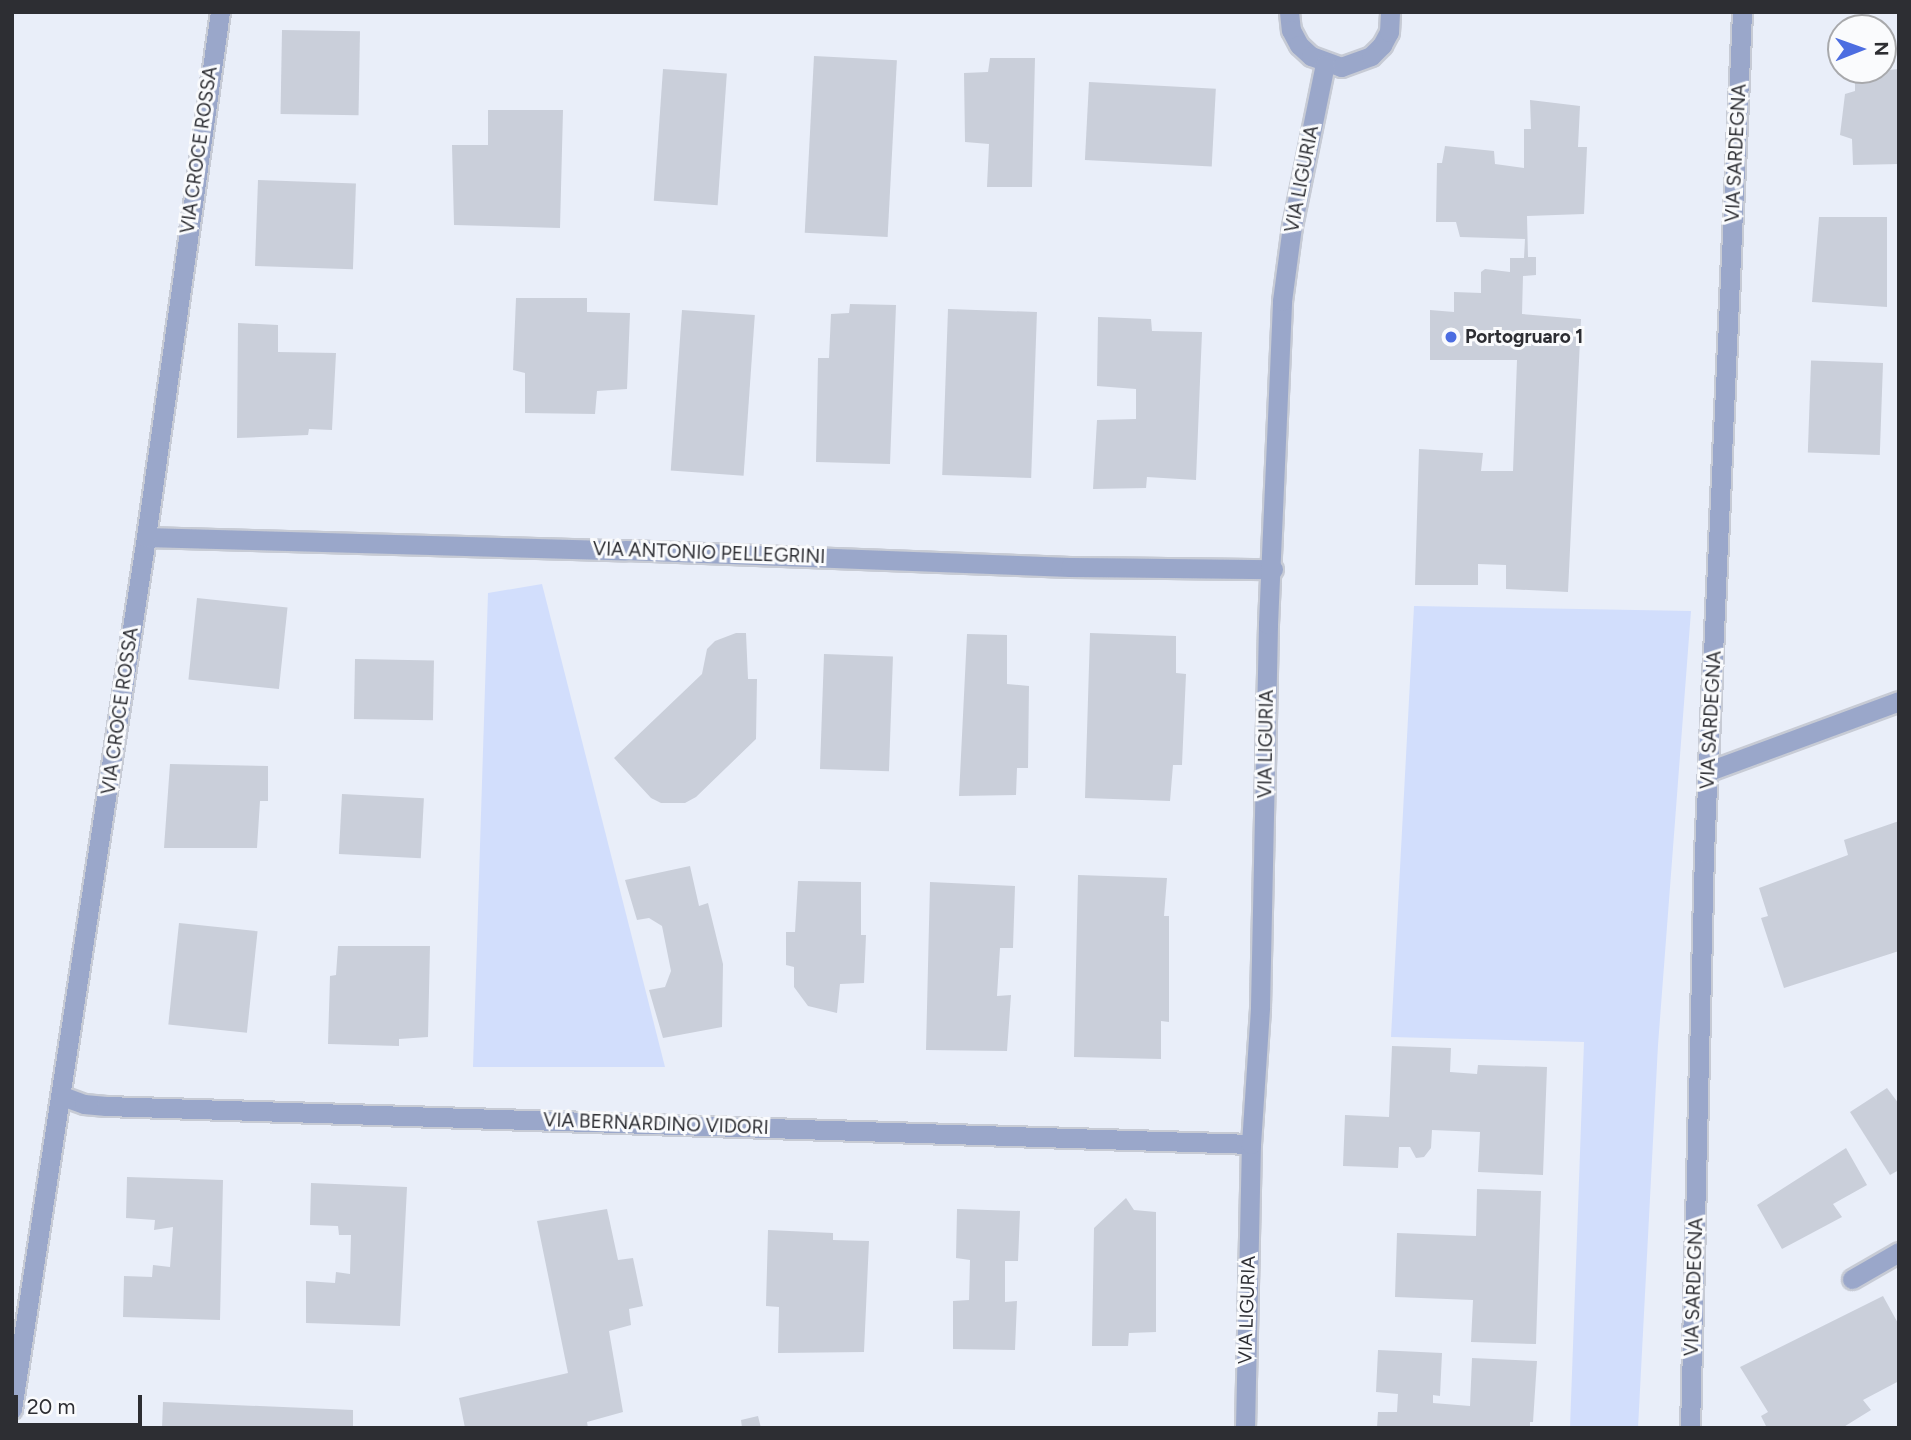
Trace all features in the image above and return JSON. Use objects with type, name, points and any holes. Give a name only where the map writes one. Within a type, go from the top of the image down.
[{"type":"street","name":"VIA CROCE ROSSA","points":[[12,1409],[146,537],[220,12]]},
{"type":"street","points":[[1289,12],[1291,30],[1299,45],[1325,64],[1341,67],[1371,56],[1389,32],[1390,12]]},
{"type":"street","name":"VIA SARDEGNA","points":[[1690,1428],[1704,853],[1742,12]]},
{"type":"street","name":"VIA LIGURIA","points":[[1245,1428],[1251,1144],[1260,1007],[1268,624],[1273,569],[1282,301],[1292,226],[1325,64]]},
{"type":"street","name":"VIA ANTONIO PELLEGRINI","points":[[146,537],[625,550],[1070,567],[1273,569]]},
{"type":"street","points":[[1709,771],[1899,702]]},
{"type":"street","name":"VIA BERNARDINO VIDORI","points":[[62,1096],[84,1104],[106,1106],[1251,1144]]},
{"type":"street","points":[[1852,1279],[1899,1252]]},
{"type":"shaded area","points":[[542,584],[665,1067],[473,1067],[488,593]]},
{"type":"shaded area","points":[[1414,606],[1691,611],[1658,1045],[1638,1428],[1570,1428],[1584,1042],[1391,1037]]},
{"type":"building","points":[[282,30],[360,31],[359,115],[281,114]]},
{"type":"building","points":[[814,56],[897,60],[888,237],[805,233]]},
{"type":"building","points":[[990,58],[1035,58],[1032,187],[987,187],[989,144],[965,142],[964,73],[988,72]]},
{"type":"building","points":[[663,69],[727,73],[718,205],[654,201]]},
{"type":"building","points":[[1897,69],[1899,164],[1853,165],[1852,139],[1840,135],[1845,94],[1855,91],[1855,84],[1897,84]]},
{"type":"building","points":[[1089,82],[1216,89],[1212,167],[1085,160]]},
{"type":"building","points":[[1530,100],[1580,106],[1578,147],[1587,147],[1584,214],[1527,216],[1528,257],[1536,257],[1536,275],[1523,276],[1522,314],[1581,319],[1568,592],[1506,589],[1506,565],[1478,564],[1478,585],[1415,585],[1419,449],[1483,453],[1481,471],[1513,471],[1517,360],[1430,360],[1430,310],[1454,312],[1454,292],[1481,293],[1481,272],[1485,269],[1510,272],[1510,258],[1524,258],[1525,239],[1460,237],[1456,222],[1436,222],[1437,163],[1442,163],[1445,146],[1494,151],[1495,164],[1524,168],[1524,129],[1531,129]]},
{"type":"building","points":[[488,110],[563,110],[560,228],[454,225],[452,145],[488,145]]},
{"type":"building","points":[[258,180],[356,183],[353,269],[255,266]]},
{"type":"building","points":[[1819,217],[1887,217],[1887,307],[1812,302]]},
{"type":"building","points":[[516,298],[587,298],[587,312],[630,313],[627,389],[597,391],[595,414],[525,413],[525,373],[513,370]]},
{"type":"building","points":[[850,304],[896,305],[890,464],[816,462],[818,358],[829,358],[831,314],[849,313]]},
{"type":"building","points":[[948,309],[1037,312],[1031,478],[942,475]]},
{"type":"building","points":[[682,310],[755,315],[744,476],[671,471]]},
{"type":"building","points":[[1098,317],[1151,319],[1152,331],[1202,332],[1196,480],[1147,477],[1146,488],[1093,489],[1097,420],[1136,419],[1136,389],[1097,386]]},
{"type":"building","points":[[238,323],[278,325],[278,352],[336,353],[332,430],[309,429],[308,435],[237,438]]},
{"type":"building","points":[[1811,360],[1883,363],[1880,455],[1808,452]]},
{"type":"building","points":[[197,598],[288,608],[279,689],[188,680]]},
{"type":"building","points":[[736,633],[746,633],[748,679],[757,679],[756,739],[696,797],[685,803],[661,803],[651,798],[614,758],[702,674],[707,649],[715,641]]},
{"type":"building","points":[[1090,633],[1176,636],[1176,673],[1186,674],[1182,765],[1173,765],[1170,801],[1085,798]]},
{"type":"building","points":[[967,634],[1007,635],[1007,684],[1029,686],[1028,768],[1017,768],[1016,795],[959,796]]},
{"type":"building","points":[[824,654],[893,656],[889,771],[820,769]]},
{"type":"building","points":[[355,659],[434,660],[433,720],[354,719]]},
{"type":"building","points":[[170,764],[268,766],[268,801],[260,801],[257,848],[164,848]]},
{"type":"building","points":[[342,794],[424,798],[421,858],[339,854]]},
{"type":"building","points":[[1899,821],[1899,951],[1784,988],[1761,918],[1768,916],[1759,888],[1848,855],[1844,840]]},
{"type":"building","points":[[690,866],[699,906],[708,903],[723,964],[722,1027],[663,1038],[649,990],[665,987],[671,971],[662,926],[649,918],[637,920],[625,880]]},
{"type":"building","points":[[1078,875],[1167,878],[1164,916],[1169,916],[1169,1022],[1161,1021],[1161,1059],[1074,1057]]},
{"type":"building","points":[[798,881],[861,882],[861,935],[866,935],[864,983],[840,984],[837,1013],[808,1006],[794,987],[794,967],[786,965],[786,932],[795,932]]},
{"type":"building","points":[[930,882],[1015,886],[1013,948],[1000,948],[997,996],[1011,995],[1007,1051],[926,1050]]},
{"type":"building","points":[[179,923],[258,931],[247,1033],[168,1024]]},
{"type":"building","points":[[338,946],[430,946],[428,1037],[399,1039],[399,1046],[328,1044],[330,976],[336,975]]},
{"type":"building","points":[[1392,1046],[1451,1048],[1450,1072],[1477,1074],[1478,1065],[1547,1067],[1543,1175],[1478,1172],[1480,1132],[1432,1130],[1431,1148],[1424,1157],[1416,1158],[1410,1147],[1399,1147],[1398,1168],[1343,1166],[1345,1115],[1389,1117]]},
{"type":"building","points":[[1887,1088],[1899,1104],[1899,1170],[1890,1175],[1850,1112]]},
{"type":"building","points":[[1846,1148],[1867,1185],[1833,1204],[1842,1217],[1782,1249],[1757,1205]]},
{"type":"building","points":[[127,1177],[223,1180],[220,1320],[123,1317],[124,1276],[152,1277],[153,1265],[170,1267],[173,1227],[154,1230],[155,1220],[126,1218]]},
{"type":"building","points":[[311,1183],[407,1187],[400,1326],[306,1323],[306,1281],[335,1283],[336,1272],[350,1274],[351,1235],[339,1235],[338,1226],[310,1225]]},
{"type":"building","points":[[1477,1189],[1541,1191],[1536,1344],[1471,1342],[1473,1300],[1395,1297],[1397,1233],[1476,1236]]},
{"type":"building","points":[[1126,1198],[1134,1210],[1156,1212],[1156,1332],[1129,1333],[1128,1346],[1092,1346],[1094,1228]]},
{"type":"building","points":[[607,1209],[618,1260],[633,1258],[643,1306],[629,1309],[631,1325],[609,1331],[623,1412],[587,1422],[588,1428],[465,1428],[459,1398],[568,1373],[537,1221]]},
{"type":"building","points":[[957,1209],[1020,1211],[1018,1261],[1005,1261],[1005,1302],[1017,1301],[1015,1350],[953,1349],[953,1301],[969,1300],[970,1260],[956,1258]]},
{"type":"building","points":[[768,1230],[833,1233],[833,1240],[869,1241],[864,1352],[778,1353],[779,1307],[766,1306]]},
{"type":"building","points":[[1883,1296],[1899,1325],[1899,1381],[1863,1400],[1871,1410],[1842,1428],[1767,1428],[1761,1416],[1768,1412],[1740,1367]]},
{"type":"building","points":[[1378,1350],[1442,1353],[1440,1396],[1433,1395],[1433,1403],[1470,1406],[1472,1358],[1537,1361],[1533,1422],[1530,1422],[1530,1428],[1377,1428],[1378,1412],[1397,1412],[1398,1394],[1376,1392]]},
{"type":"building","points":[[163,1402],[353,1410],[353,1428],[162,1428]]},
{"type":"building","points":[[758,1416],[761,1428],[742,1428],[741,1420]]},
{"type":"place","name":"Portogruaro 1","points":[[1451,337]]}]
